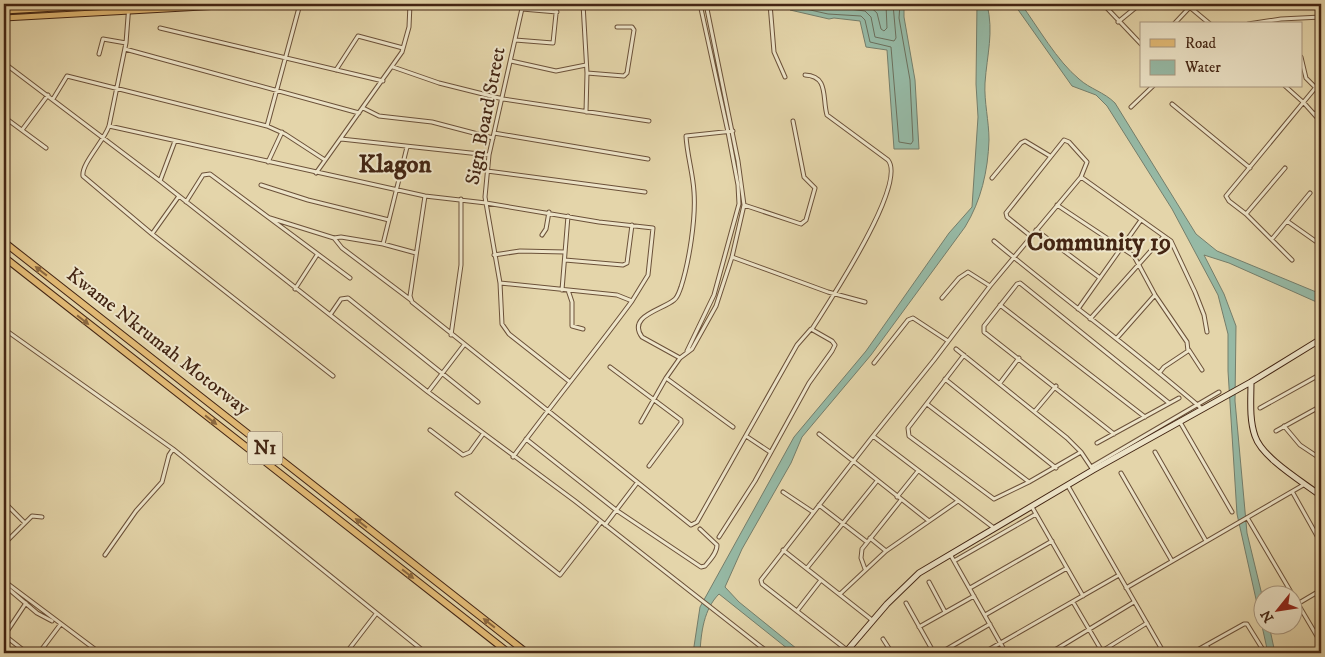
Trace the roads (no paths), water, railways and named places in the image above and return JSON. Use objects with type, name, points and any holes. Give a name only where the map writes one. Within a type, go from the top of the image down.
[{"type":"highway","name":"Kwame Nkrumah Motorway","points":[[4,242],[527,653]]},
{"type":"highway","name":"Kwame Nkrumah Motorway","points":[[4,257],[509,653]]},
{"type":"main road","points":[[4,11],[47,6],[125,4]]},
{"type":"main road","points":[[4,18],[256,4]]},
{"type":"street","points":[[129,4],[130,12],[126,43],[109,126],[104,139],[82,169],[82,176],[152,234],[333,376]]},
{"type":"street","points":[[267,126],[300,4]]},
{"type":"street","points":[[316,173],[383,81],[404,48],[409,27],[410,4]]},
{"type":"street","name":"Sign Board Street","points":[[523,4],[489,155],[486,202],[500,283],[501,318],[505,330],[570,382]]},
{"type":"street","points":[[515,40],[553,43],[557,4]]},
{"type":"street","points":[[583,4],[586,112]]},
{"type":"street","points":[[687,352],[687,346],[714,295],[739,204],[728,132],[700,4]]},
{"type":"street","points":[[641,422],[666,378],[680,358],[692,349],[716,306],[732,257],[744,205],[743,184],[716,43],[706,4]]},
{"type":"street","points":[[770,4],[774,52],[785,77]]},
{"type":"street","points":[[1103,4],[1140,43]]},
{"type":"street","points":[[1118,22],[1140,4]]},
{"type":"street","points":[[1186,4],[1208,22]]},
{"type":"street","points":[[1176,22],[1190,7]]},
{"type":"street","points":[[522,8],[557,12]]},
{"type":"street","points":[[1263,22],[1321,17]]},
{"type":"street","points":[[1294,18],[1295,22]]},
{"type":"street","points":[[586,73],[624,76],[628,73],[634,28],[617,27]]},
{"type":"street","points":[[160,28],[383,81]]},
{"type":"street","points":[[336,70],[358,36],[404,48]]},
{"type":"street","points":[[98,54],[102,39],[126,43]]},
{"type":"street","points":[[710,44],[716,43]]},
{"type":"street","points":[[125,49],[360,113]]},
{"type":"street","points":[[511,61],[556,71],[586,65]]},
{"type":"street","points":[[1302,61],[1306,78],[1315,87]]},
{"type":"street","points":[[5,65],[53,98],[428,392],[702,599],[769,653]]},
{"type":"street","points":[[392,68],[440,83],[503,99],[649,121]]},
{"type":"street","points":[[334,238],[342,248],[411,300],[416,307],[691,525],[697,522],[797,345],[811,329],[835,294],[858,256],[882,205],[891,168],[888,160],[827,115],[824,88],[819,79],[814,75],[805,75]]},
{"type":"street","points":[[53,98],[66,76],[117,87],[267,126],[282,132],[326,160]]},
{"type":"street","points":[[1292,260],[1246,214],[1229,201],[1226,196],[1321,81]]},
{"type":"street","points":[[1131,107],[1151,88]]},
{"type":"street","points":[[1286,88],[1304,103],[1321,122]]},
{"type":"street","points":[[22,130],[48,95]]},
{"type":"street","points":[[1172,104],[1250,168]]},
{"type":"street","points":[[363,108],[379,116],[432,122],[493,138]]},
{"type":"street","points":[[1314,114],[1321,110]]},
{"type":"street","points":[[4,117],[46,148]]},
{"type":"street","points":[[739,204],[801,224],[806,220],[815,188],[804,177],[793,121]]},
{"type":"street","points":[[109,126],[425,196],[486,202],[653,228],[648,275],[603,342],[513,457]]},
{"type":"street","points":[[680,358],[642,337],[638,326],[640,321],[648,314],[674,300],[684,276],[694,211],[694,192],[686,136],[732,131]]},
{"type":"street","points":[[268,162],[282,132]]},
{"type":"street","points":[[494,133],[648,159]]},
{"type":"street","points":[[341,139],[489,155]]},
{"type":"street","points":[[1032,237],[1007,217],[1006,213],[1050,156],[1066,140],[1087,162],[1081,177],[1057,204],[1032,237],[990,286],[762,577],[761,582],[846,652],[872,620],[910,580],[950,554],[1068,486],[1092,468],[1200,407],[1251,382],[1320,340],[1321,351]]},
{"type":"street","points":[[160,181],[176,141]]},
{"type":"street","points":[[992,178],[1021,143],[1028,141],[1050,156]]},
{"type":"street","points":[[383,244],[407,147]]},
{"type":"street","points":[[1246,214],[1285,168]]},
{"type":"street","points":[[487,171],[645,192]]},
{"type":"street","points":[[186,202],[203,175],[207,174],[350,278]]},
{"type":"street","points":[[1081,177],[1171,241],[1186,270],[1204,315],[1207,332]]},
{"type":"street","points":[[261,185],[308,200],[389,220]]},
{"type":"street","points":[[1272,239],[1310,193]]},
{"type":"street","points":[[152,234],[179,196]]},
{"type":"street","points":[[411,300],[425,196]]},
{"type":"street","points":[[451,335],[461,265],[461,200]]},
{"type":"street","points":[[1057,204],[1134,256],[1155,295],[1187,342],[1189,350],[1202,370]]},
{"type":"street","points":[[542,234],[546,229],[549,212]]},
{"type":"street","points":[[562,290],[568,216]]},
{"type":"street","points":[[266,217],[334,238],[341,237],[383,244],[416,253]]},
{"type":"street","points":[[1078,309],[1141,220]]},
{"type":"street","points":[[1287,220],[1321,245]]},
{"type":"street","points":[[565,260],[624,265],[627,263],[632,225]]},
{"type":"street","points":[[1036,230],[1100,278]]},
{"type":"street","points":[[1090,319],[1164,236]]},
{"type":"street","points":[[994,241],[1090,319],[1160,372],[1200,407]]},
{"type":"street","points":[[494,254],[520,251],[566,252]]},
{"type":"street","points":[[295,288],[317,255]]},
{"type":"street","points":[[732,257],[835,294],[865,302]]},
{"type":"street","points":[[942,298],[959,278],[968,272],[990,286]]},
{"type":"street","points":[[500,283],[617,295],[632,301]]},
{"type":"street","points":[[1114,434],[983,329],[1014,286],[1020,283],[1170,403]]},
{"type":"street","points":[[568,290],[572,302],[572,326],[583,329]]},
{"type":"street","points":[[1117,338],[1155,295]]},
{"type":"street","points":[[330,315],[341,299],[348,298],[478,402]]},
{"type":"street","points":[[1000,305],[1145,417]]},
{"type":"street","points":[[874,363],[908,320],[913,318],[948,341]]},
{"type":"street","points":[[4,329],[172,449],[426,653]]},
{"type":"street","points":[[719,537],[727,527],[809,383],[834,345],[832,341],[811,329]]},
{"type":"street","points":[[428,392],[464,345]]},
{"type":"street","points":[[956,349],[1036,411],[1081,452],[1092,468]]},
{"type":"street","points":[[1160,372],[1189,350]]},
{"type":"street","points":[[964,355],[908,428],[909,436],[991,498],[998,499],[1056,468],[1081,452]]},
{"type":"street","points":[[1000,383],[1018,358]]},
{"type":"street","points":[[610,367],[679,418],[681,423],[649,466]]},
{"type":"street","points":[[1260,408],[1321,374]]},
{"type":"street","points":[[666,378],[734,427]]},
{"type":"street","points":[[946,380],[1056,468]]},
{"type":"street","points":[[1251,382],[1251,414],[1257,443],[1265,452],[1321,496]]},
{"type":"street","points":[[1036,411],[1056,386]]},
{"type":"street","points":[[1092,468],[1179,421],[1219,392]]},
{"type":"street","points":[[1097,443],[1179,398]]},
{"type":"street","points":[[927,404],[1029,482]]},
{"type":"street","points":[[1276,431],[1321,406]]},
{"type":"street","points":[[1317,409],[1321,414]]},
{"type":"street","points":[[1179,421],[1232,512]]},
{"type":"street","points":[[1284,426],[1300,445],[1321,459]]},
{"type":"street","points":[[430,430],[463,455],[470,452],[483,434]]},
{"type":"street","points":[[820,434],[852,462],[928,521]]},
{"type":"street","points":[[746,436],[770,452]]},
{"type":"street","points":[[873,436],[994,528]]},
{"type":"street","points":[[526,439],[616,510],[702,567],[710,560],[717,549],[717,545],[700,530]]},
{"type":"street","points":[[106,555],[136,511],[162,482],[172,449]]},
{"type":"street","points":[[1155,452],[1206,541]]},
{"type":"street","points":[[865,569],[861,553],[918,471]]},
{"type":"street","points":[[1121,473],[1172,561]]},
{"type":"street","points":[[807,568],[877,481]]},
{"type":"street","points":[[605,525],[637,483]]},
{"type":"street","points":[[1126,588],[1305,484]]},
{"type":"street","points":[[1068,486],[1163,652],[1155,653]]},
{"type":"street","points":[[783,492],[813,512]]},
{"type":"street","points":[[1292,493],[1321,542]]},
{"type":"street","points":[[457,494],[560,576],[601,522]]},
{"type":"street","points":[[840,594],[886,551],[958,501]]},
{"type":"street","points":[[4,502],[25,523]]},
{"type":"street","points":[[819,505],[867,542]]},
{"type":"street","points":[[1031,506],[1083,596]]},
{"type":"street","points":[[954,561],[1036,514]]},
{"type":"street","points":[[4,544],[32,516],[42,517]]},
{"type":"street","points":[[1247,519],[1287,584]]},
{"type":"street","points":[[870,538],[886,551]]},
{"type":"street","points":[[970,588],[1052,541]]},
{"type":"street","points":[[783,550],[872,620]]},
{"type":"street","points":[[950,554],[1006,653]]},
{"type":"street","points":[[985,615],[1067,568]]},
{"type":"street","points":[[983,653],[1119,575]]},
{"type":"street","points":[[797,611],[821,580]]},
{"type":"street","points":[[4,581],[26,601]]},
{"type":"street","points":[[929,582],[945,612]]},
{"type":"street","points":[[4,585],[100,653]]},
{"type":"street","points":[[1302,601],[1321,590]]},
{"type":"street","points":[[919,627],[974,596]]},
{"type":"street","points":[[26,601],[4,636],[27,653]]},
{"type":"street","points":[[1073,602],[1102,652],[1146,623]]},
{"type":"street","points":[[1050,653],[1085,632],[1088,628],[1134,602]]},
{"type":"street","points":[[906,603],[934,653]]},
{"type":"street","points":[[1302,608],[1321,642]]},
{"type":"street","points":[[346,653],[376,614]]},
{"type":"street","points":[[940,653],[990,624]]},
{"type":"street","points":[[1192,653],[1244,624],[1247,624],[1266,653]]},
{"type":"street","points":[[39,653],[61,625]]},
{"type":"street","points":[[883,639],[892,653]]},
{"type":"street","points":[[1206,645],[1210,653]]},
{"type":"water","points":[[790,4],[904,4],[904,17],[915,80],[919,149],[894,149],[887,50],[866,47],[860,21],[829,19],[790,10]]},
{"type":"water","points":[[977,4],[987,4],[990,24],[985,90],[989,140],[983,185],[971,217],[871,355],[802,437],[791,463],[742,549],[725,587],[739,602],[802,653],[793,653],[719,594],[710,607],[702,629],[700,653],[693,653],[700,607],[794,437],[866,351],[949,233],[972,207],[978,117],[976,84]]},
{"type":"water","points":[[1014,4],[1021,4],[1055,53],[1071,72],[1115,103],[1196,234],[1217,251],[1321,294],[1321,304],[1229,263],[1204,255],[1224,294],[1236,326],[1235,401],[1247,533],[1259,584],[1253,584],[1237,514],[1228,371],[1228,334],[1218,295],[1172,209],[1107,106],[1096,95],[1072,86]]},
{"type":"water","points":[[1264,634],[1271,634],[1275,653],[1268,653]]},
{"type":"district","name":"Klagon","points":[[395,164]]},
{"type":"district","name":"Community 19","points":[[1099,242]]}]
